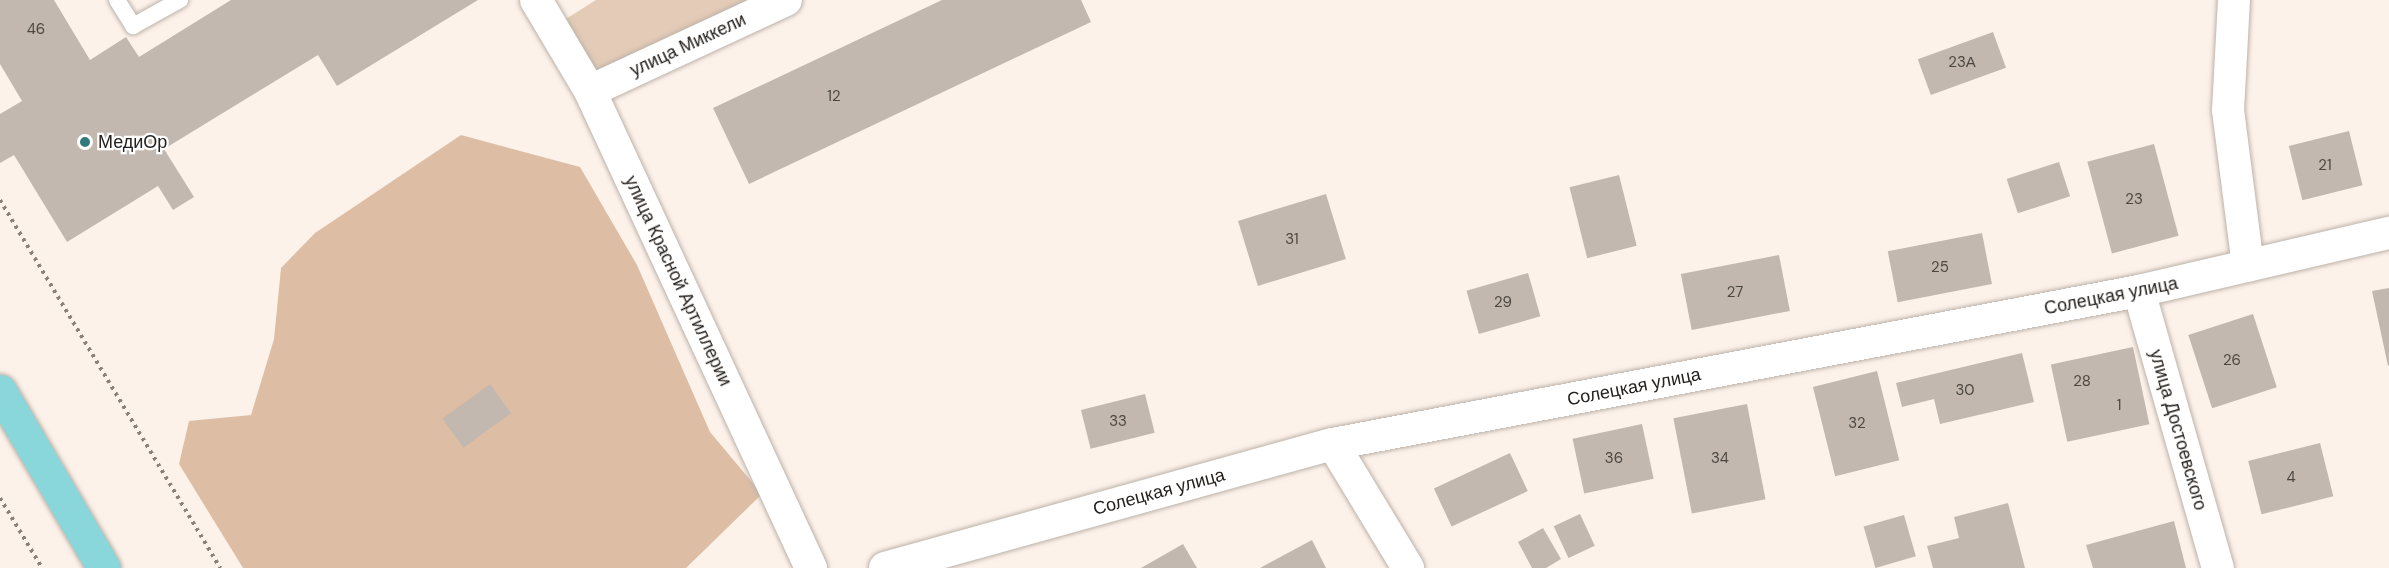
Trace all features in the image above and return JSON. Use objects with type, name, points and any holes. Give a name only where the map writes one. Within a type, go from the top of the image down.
[{"type":"main road","points":[[0,391],[104,568]]},
{"type":"street","name":"улица Красной Артиллерии","points":[[536,0],[590,91],[811,568]]},
{"type":"street","name":"улица Миккели","points":[[590,91],[786,0]]},
{"type":"street","points":[[2234,0],[2228,110],[2248,266]]},
{"type":"street","name":"Солецкая улица","points":[[885,568],[1333,444],[2139,291],[2389,233]]},
{"type":"street","name":"улица Достоевского","points":[[2139,291],[2218,568]]},
{"type":"street","points":[[1333,444],[1408,568]]},
{"type":"lane","points":[[117,0],[133,26],[180,0]]},
{"type":"path","points":[[0,200],[220,568]]},
{"type":"path","points":[[0,498],[42,568]]},
{"type":"shaded area","points":[[596,0],[752,0],[596,74],[561,22]]},
{"type":"shaded area","points":[[461,135],[580,167],[637,265],[710,432],[762,494],[686,568],[243,568],[179,464],[189,421],[251,415],[274,339],[281,268],[315,233]]},
{"type":"building","points":[[0,0],[54,0],[90,60],[126,37],[139,57],[231,0],[478,0],[337,86],[318,55],[164,149],[194,197],[173,210],[158,186],[67,242],[14,155],[0,163],[0,114],[22,101],[0,64]]},
{"type":"building","points":[[942,0],[1081,0],[1091,22],[749,184],[713,108]]},
{"type":"building","points":[[1993,32],[2006,68],[1931,95],[1918,59]]},
{"type":"building","points":[[2349,131],[2363,185],[2302,200],[2289,146]]},
{"type":"building","points":[[2154,144],[2179,236],[2112,254],[2087,162]]},
{"type":"building","points":[[2059,162],[2070,196],[2018,213],[2007,179]]},
{"type":"building","points":[[1619,175],[1637,246],[1587,258],[1570,187]]},
{"type":"building","points":[[1326,194],[1346,259],[1258,286],[1238,221]]},
{"type":"building","points":[[1982,233],[1992,284],[1898,302],[1888,251]]},
{"type":"building","points":[[1779,255],[1790,311],[1692,330],[1681,274]]},
{"type":"building","points":[[1528,273],[1540,316],[1479,334],[1466,291]]},
{"type":"building","points":[[2389,288],[2389,365],[2388,366],[2372,291]]},
{"type":"building","points":[[2253,314],[2277,387],[2212,408],[2188,335]]},
{"type":"building","points":[[2133,347],[2149,424],[2067,442],[2051,364]]},
{"type":"building","points":[[2022,353],[2034,402],[1940,424],[1934,399],[1902,407],[1896,383]]},
{"type":"building","points":[[1877,371],[1899,460],[1835,476],[1813,387]]},
{"type":"building","points":[[490,384],[511,413],[463,448],[442,419]]},
{"type":"building","points":[[1145,394],[1155,433],[1091,449],[1081,410]]},
{"type":"building","points":[[1747,404],[1766,499],[1692,514],[1673,418]]},
{"type":"building","points":[[1642,424],[1654,479],[1584,494],[1573,439]]},
{"type":"building","points":[[2320,443],[2333,496],[2262,514],[2248,461]]},
{"type":"building","points":[[1510,453],[1528,491],[1452,527],[1434,488]]},
{"type":"building","points":[[2008,503],[2025,568],[1933,568],[1927,546],[1959,538],[1954,517]]},
{"type":"building","points":[[1580,514],[1595,546],[1569,558],[1554,526]]},
{"type":"building","points":[[1904,515],[1916,556],[1875,568],[1864,527]]},
{"type":"building","points":[[2174,521],[2186,568],[2093,568],[2086,545]]},
{"type":"building","points":[[1543,528],[1561,559],[1546,568],[1532,568],[1518,542]]},
{"type":"building","points":[[1312,540],[1326,568],[1260,568]]},
{"type":"building","points":[[1183,544],[1197,568],[1141,568]]},
{"type":"place","name":"МедиОр","points":[[85,142]]}]
